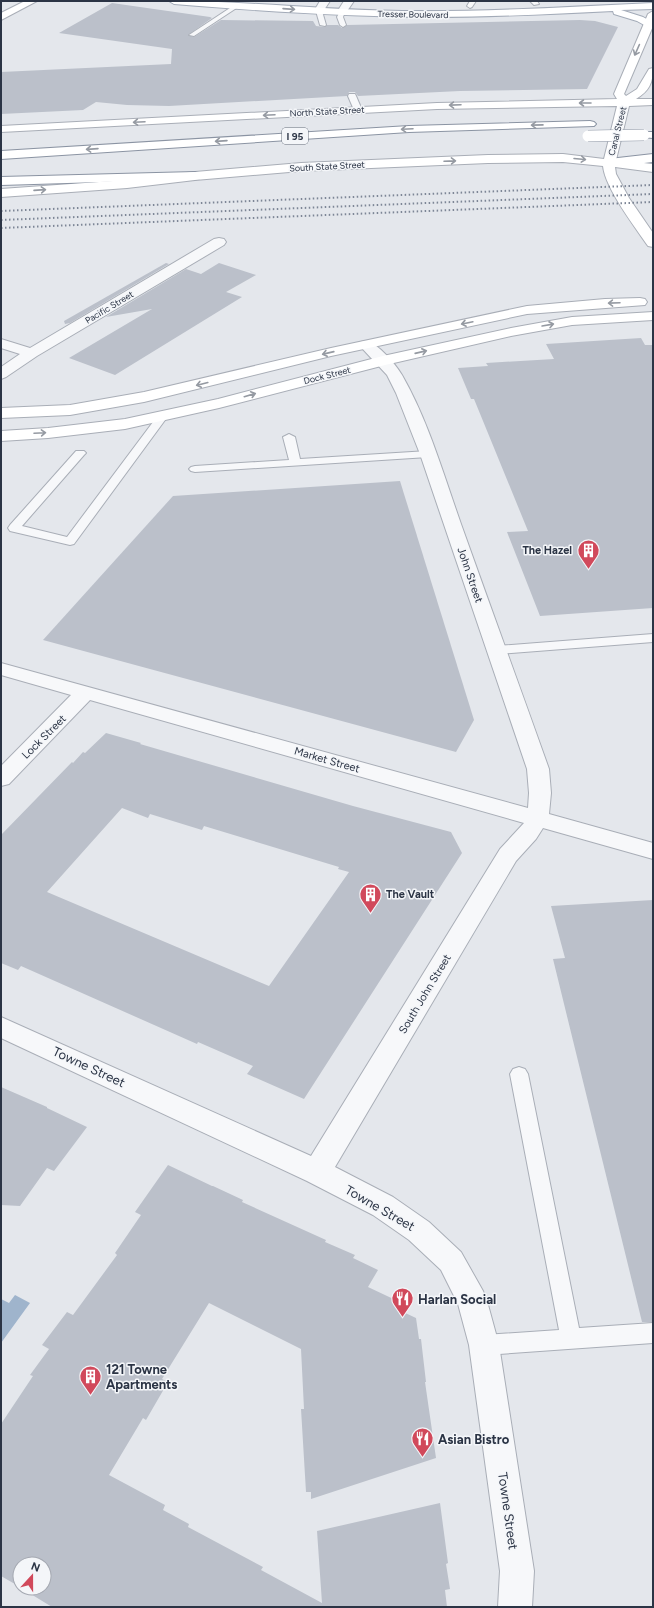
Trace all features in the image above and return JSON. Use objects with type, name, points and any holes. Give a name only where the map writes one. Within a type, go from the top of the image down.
[{"type":"main road","points":[[1,17],[32,1]]},
{"type":"main road","name":"Tresser Boulevard","points":[[174,1],[236,6],[346,6],[459,14],[653,6]]},
{"type":"main road","name":"Tresser Boulevard","points":[[284,1],[322,5]]},
{"type":"main road","name":"Tresser Boulevard","points":[[346,6],[606,1]]},
{"type":"main road","points":[[596,9],[651,19]]},
{"type":"main road","name":"Canal Street","points":[[651,19],[619,94],[624,102],[609,163],[610,174],[623,198],[653,243]]},
{"type":"main road","points":[[624,102],[641,91],[653,72]]},
{"type":"main road","name":"North State Street","points":[[1,129],[464,105],[653,102]]},
{"type":"main road","name":"I 95","points":[[1,155],[409,129],[595,127],[629,124]]},
{"type":"main road","name":"I 95","points":[[455,139],[569,136],[595,127],[648,135]]},
{"type":"main road","name":"South State Street","points":[[1,193],[127,184],[195,176],[301,167],[488,159],[550,158],[653,168]]},
{"type":"main road","points":[[609,163],[653,158]]},
{"type":"main road","points":[[1,182],[195,176]]},
{"type":"main road","name":"Dock Street","points":[[1,413],[70,410],[144,397],[366,345],[527,310],[605,303],[653,301]]},
{"type":"main road","name":"Dock Street","points":[[1,436],[48,433],[164,416],[383,361],[558,323],[653,316]]},
{"type":"street","name":"Pacific Street","points":[[1,374],[32,353],[219,242]]},
{"type":"street","points":[[1,342],[32,353]]},
{"type":"street","name":"John Street","points":[[366,345],[394,374],[404,393],[428,454],[538,769],[540,793],[537,819]]},
{"type":"street","name":"Market Street","points":[[1,669],[653,851]]},
{"type":"street","name":"Lock Street","points":[[1,779],[85,693]]},
{"type":"street","name":"South John Street","points":[[317,1172],[508,855],[531,830],[537,819]]},
{"type":"street","name":"Towne Street","points":[[1,1027],[317,1172],[383,1206],[420,1231],[451,1261],[472,1301],[484,1345],[517,1571],[515,1607]]},
{"type":"lane","points":[[322,5],[323,25]]},
{"type":"lane","points":[[192,35],[236,6]]},
{"type":"lane","points":[[343,25],[340,17],[346,6]]},
{"type":"lane","points":[[352,96],[358,110]]},
{"type":"lane","points":[[1,525],[70,541],[164,416]]},
{"type":"lane","points":[[289,437],[295,462]]},
{"type":"lane","points":[[14,528],[80,453]]},
{"type":"lane","points":[[195,469],[428,454]]},
{"type":"lane","points":[[497,650],[653,638]]},
{"type":"lane","points":[[519,1074],[571,1339]]},
{"type":"lane","points":[[484,1345],[653,1333]]},
{"type":"water","points":[[15,1295],[30,1303],[1,1343],[1,1299],[9,1303]]},
{"type":"building","points":[[112,3],[212,18],[188,35],[194,37],[221,20],[313,21],[316,26],[325,27],[327,25],[338,25],[342,28],[347,25],[580,20],[595,21],[618,27],[587,89],[460,91],[358,96],[355,92],[349,92],[347,96],[169,106],[127,105],[96,102],[83,110],[1,114],[1,72],[171,64],[172,49],[59,33]]},
{"type":"building","points":[[166,263],[169,264],[70,323],[65,324],[64,321]]},
{"type":"building","points":[[219,263],[256,275],[226,292],[242,297],[115,375],[69,358],[152,309],[106,317],[186,269],[201,274]]},
{"type":"building","points":[[641,338],[645,345],[653,345],[653,608],[540,616],[507,532],[528,531],[474,399],[471,399],[458,368],[488,366],[486,363],[554,359],[546,344]]},
{"type":"building","points":[[400,481],[474,720],[456,752],[43,640],[173,496]]},
{"type":"building","name":"The Vault","points":[[106,733],[353,806],[451,832],[462,853],[304,1099],[247,1074],[253,1066],[198,1042],[197,1044],[21,966],[18,970],[1,963],[1,835],[72,762],[73,763],[83,752],[85,753]],"holes":[[[122,808],[148,818],[150,814],[202,830],[204,826],[339,867],[338,869],[349,872],[269,986],[47,892]]]},
{"type":"building","points":[[653,900],[653,1322],[642,1322],[553,959],[565,958],[551,906]]},
{"type":"building","points":[[1,1087],[47,1107],[87,1127],[54,1171],[47,1168],[20,1206],[1,1205]]},
{"type":"building","name":"121 Towne Apartments","points":[[168,1165],[243,1200],[242,1202],[326,1240],[325,1242],[355,1255],[353,1258],[378,1270],[368,1287],[404,1304],[401,1311],[416,1318],[419,1339],[421,1339],[425,1382],[436,1458],[311,1499],[311,1492],[306,1492],[301,1409],[304,1409],[301,1349],[209,1303],[162,1379],[168,1382],[146,1420],[143,1418],[109,1475],[165,1505],[163,1510],[189,1524],[188,1527],[263,1567],[261,1570],[322,1603],[317,1531],[440,1503],[450,1589],[445,1590],[447,1607],[52,1607],[34,1596],[52,1596],[52,1556],[12,1556],[12,1582],[1,1576],[1,1424],[33,1376],[30,1375],[49,1349],[42,1345],[67,1312],[73,1315],[117,1255],[115,1253],[141,1215],[135,1212]]},
{"type":"railway","points":[[1,211],[653,185]]},
{"type":"railway","points":[[1,220],[653,194]]},
{"type":"railway","points":[[1,228],[653,202]]},
{"type":"place","name":"The Hazel","points":[[588,570]]},
{"type":"place","name":"The Vault","points":[[371,914]]},
{"type":"place","name":"Harlan Social","points":[[402,1318]]},
{"type":"place","name":"121 Towne Apartments","points":[[90,1396]]},
{"type":"place","name":"Asian Bistro","points":[[423,1458]]}]
